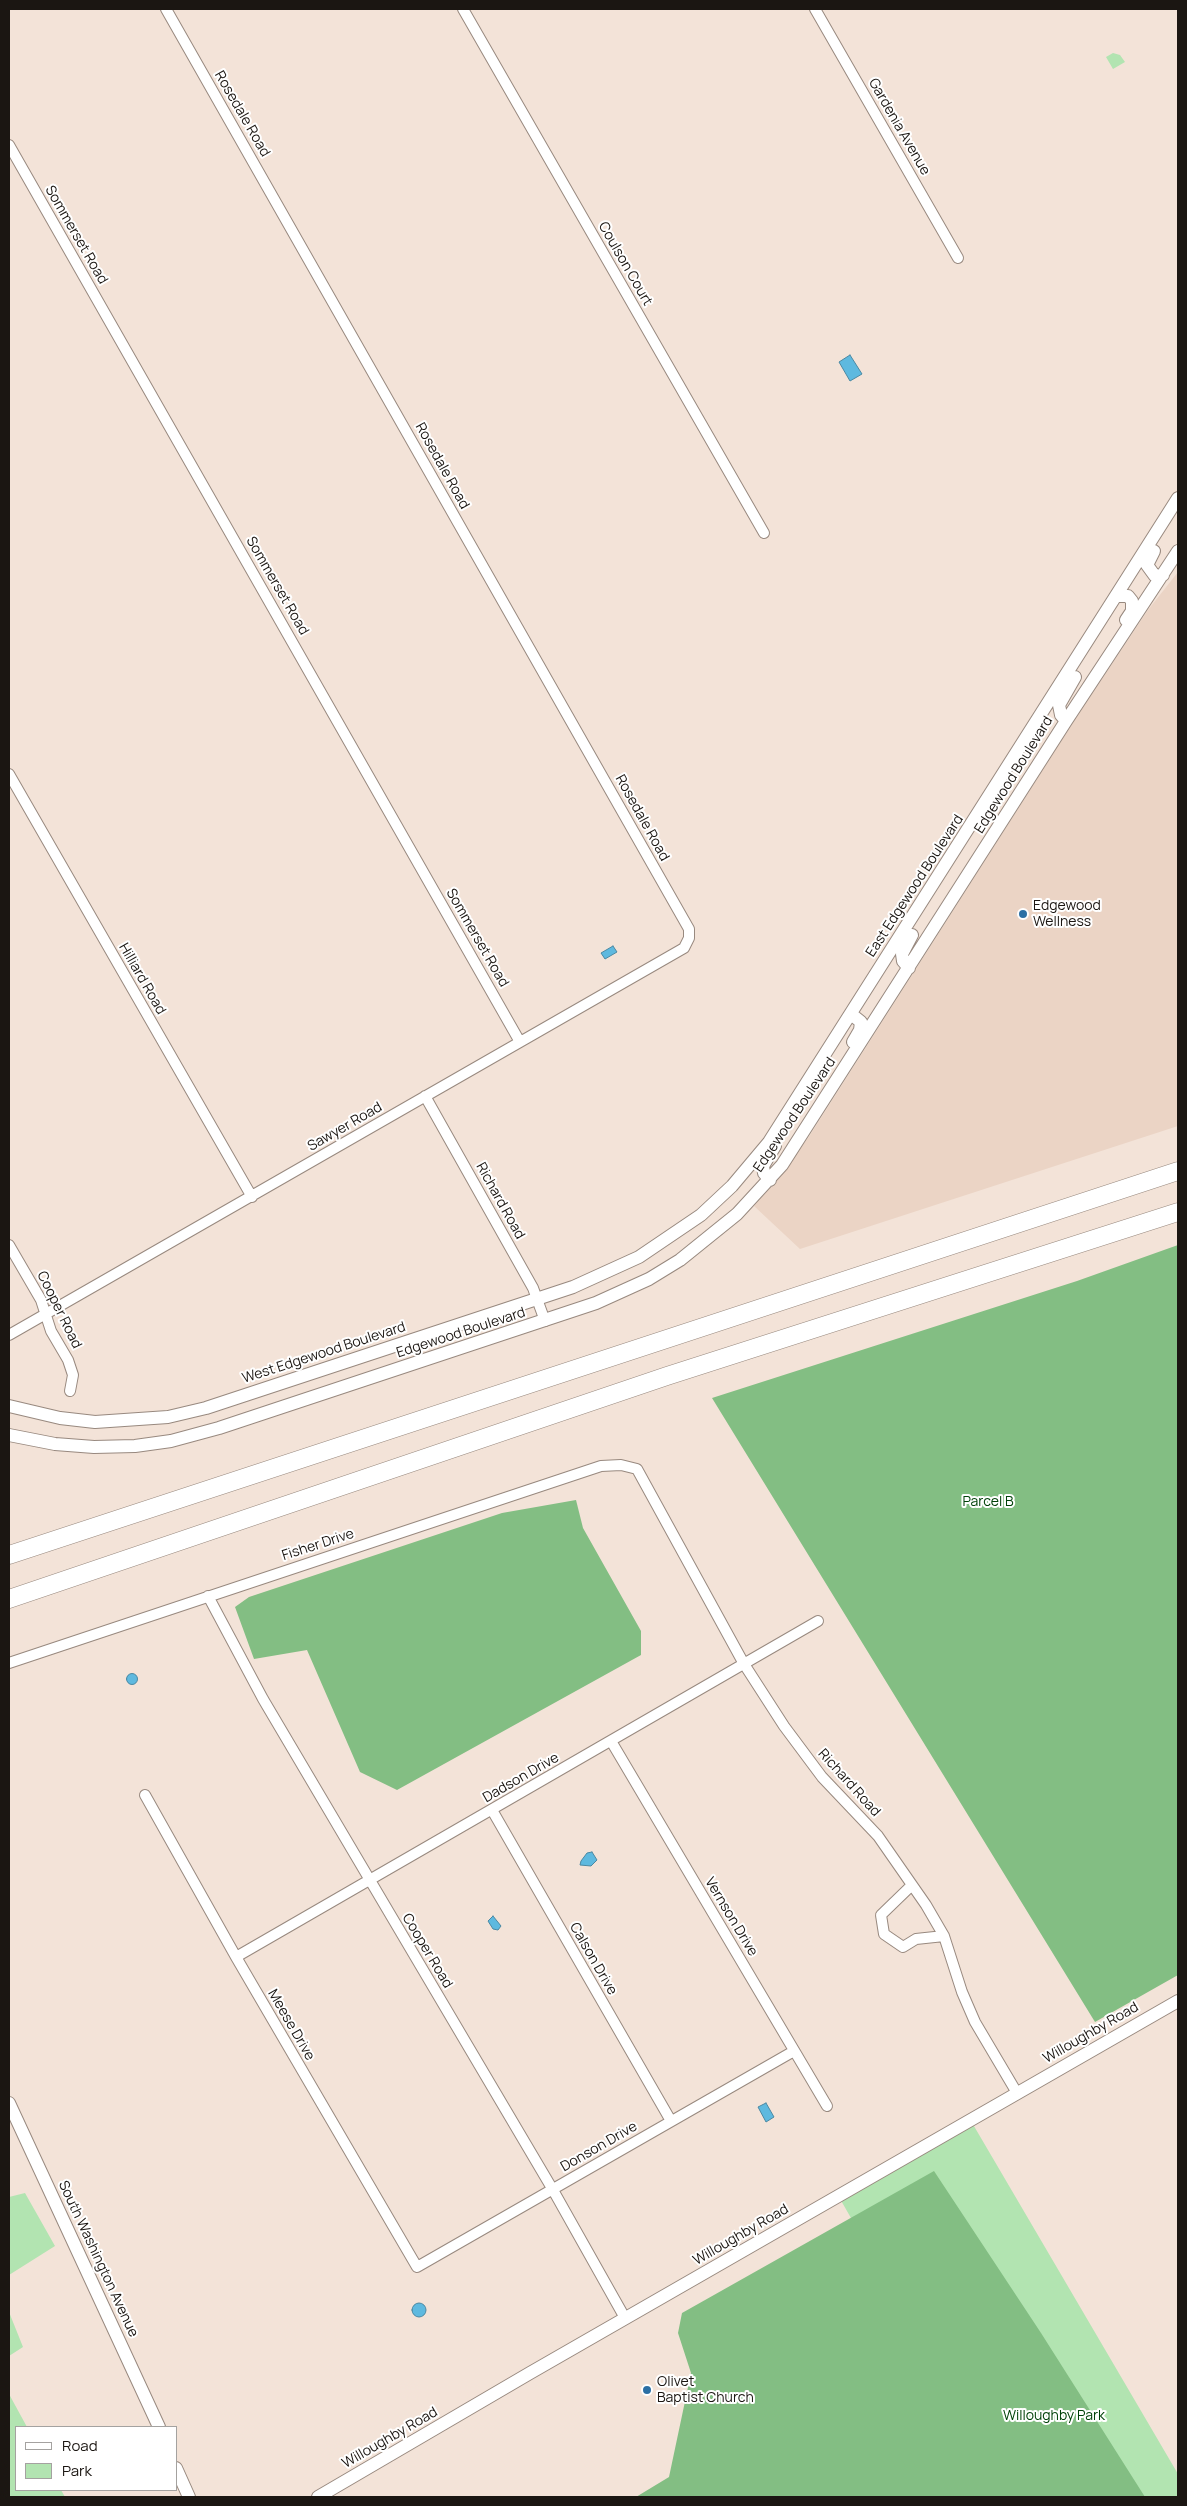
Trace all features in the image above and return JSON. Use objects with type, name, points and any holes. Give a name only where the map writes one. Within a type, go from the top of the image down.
[{"type":"highway","points":[[9,1555],[1178,1171]]},
{"type":"highway","points":[[9,1599],[667,1376],[1178,1212]]},
{"type":"street","name":"Rosedale Road","points":[[166,9],[689,929],[689,938]]},
{"type":"street","name":"Coulson Court","points":[[463,9],[764,533]]},
{"type":"street","name":"Gardenia Avenue","points":[[815,9],[958,258]]},
{"type":"street","name":"Sommerset Road","points":[[9,145],[520,1042]]},
{"type":"street","name":"East Edgewood Boulevard","points":[[639,1257],[701,1215],[732,1186],[769,1142],[940,876],[1178,498]]},
{"type":"street","points":[[1178,513],[1146,565],[1155,576],[1163,575],[1178,551]]},
{"type":"street","name":"Edgewood Boulevard","points":[[9,1435],[55,1444],[94,1447],[135,1446],[171,1441],[219,1428],[545,1321],[625,1291],[680,1260],[737,1214],[770,1180],[796,1145],[1066,721],[1163,575]]},
{"type":"street","points":[[1102,669],[1107,650],[1133,606],[1128,596],[1116,596]]},
{"type":"street","points":[[1066,721],[1060,715],[1059,705],[1084,662],[1086,645]]},
{"type":"street","name":"Hilliard Road","points":[[9,774],[252,1197]]},
{"type":"street","points":[[909,968],[903,961],[904,948],[939,892],[940,876]]},
{"type":"street","name":"Sawyer Road","points":[[9,1335],[684,948],[689,938]]},
{"type":"street","points":[[827,1096],[826,1084],[860,1030],[861,1022],[851,1014]]},
{"type":"street","points":[[770,1180],[764,1174],[766,1158],[802,1108],[803,1090]]},
{"type":"street","name":"Richard Road","points":[[425,1096],[533,1288],[545,1321]]},
{"type":"street","name":"Cooper Road","points":[[9,1245],[40,1300],[74,1375],[70,1390]]},
{"type":"street","name":"West Edgewood Boulevard","points":[[9,1406],[60,1418],[95,1422],[168,1417],[206,1408],[537,1299],[604,1274],[639,1257]]},
{"type":"street","name":"Fisher Drive","points":[[9,1663],[601,1466],[621,1465],[637,1469]]},
{"type":"street","name":"Richard Road","points":[[637,1469],[744,1664],[784,1726],[822,1777],[878,1836],[944,1936],[962,1992],[975,2022],[1017,2093]]},
{"type":"street","name":"Cooper Road","points":[[208,1596],[263,1698],[553,2190],[625,2318]]},
{"type":"street","name":"Dadson Drive","points":[[236,1958],[818,1621]]},
{"type":"street","name":"Vernson Drive","points":[[611,1742],[827,2106]]},
{"type":"street","name":"Meese Drive","points":[[145,1795],[236,1958],[417,2267]]},
{"type":"street","name":"Calson Drive","points":[[492,1810],[671,2121]]},
{"type":"street","points":[[912,1885],[881,1915],[884,1934],[903,1947],[916,1940],[944,1936]]},
{"type":"street","name":"Willoughby Road","points":[[318,2497],[625,2318],[926,2148],[1178,2000]]},
{"type":"street","name":"Donson Drive","points":[[417,2267],[794,2051]]},
{"type":"street","name":"South Washington Avenue","points":[[9,2103],[159,2426]]},
{"type":"street","points":[[178,2473],[188,2497]]},
{"type":"shaded area","points":[[1178,572],[1178,1126],[800,1249],[754,1206],[780,1177],[810,1135],[1076,718],[1148,610]]},
{"type":"green space","points":[[1113,53],[1120,55],[1125,62],[1113,69],[1106,57]]},
{"type":"green space","name":"Parcel B","points":[[1178,1245],[1178,1975],[1095,2022],[712,1398],[1077,1281]]},
{"type":"green space","points":[[576,1500],[583,1528],[641,1631],[641,1655],[397,1790],[360,1772],[307,1650],[254,1659],[235,1607],[249,1597],[502,1513]]},
{"type":"green space","name":"Willoughby Park","points":[[971,2121],[1178,2474],[1178,2497],[1010,2497],[839,2197]]},
{"type":"green space","points":[[934,2171],[1041,2333],[1145,2497],[636,2497],[669,2477],[691,2373],[678,2333],[682,2313]]},
{"type":"green space","points":[[25,2193],[55,2246],[9,2275],[9,2197]]},
{"type":"green space","points":[[9,2312],[23,2347],[9,2356]]},
{"type":"green space","points":[[9,2394],[26,2426],[15,2426],[15,2491],[62,2491],[65,2497],[9,2497]]},
{"type":"water","points":[[850,355],[862,374],[850,381],[839,362]]},
{"type":"water","points":[[613,946],[617,952],[605,959],[601,953]]},
{"type":"water","points":[[132,1673],[138,1679],[132,1685],[126,1679]]},
{"type":"water","points":[[592,1852],[597,1860],[591,1866],[580,1865],[587,1853]]},
{"type":"water","points":[[493,1916],[501,1926],[498,1930],[493,1929],[488,1921]]},
{"type":"water","points":[[766,2103],[774,2117],[766,2122],[758,2107]]},
{"type":"water","points":[[419,2303],[424,2305],[426,2310],[424,2315],[419,2317],[414,2315],[412,2310],[414,2305]]},
{"type":"place","name":"Edgewood Wellness","points":[[1023,914]]},
{"type":"place","name":"Olivet Baptist Church","points":[[647,2390]]}]
